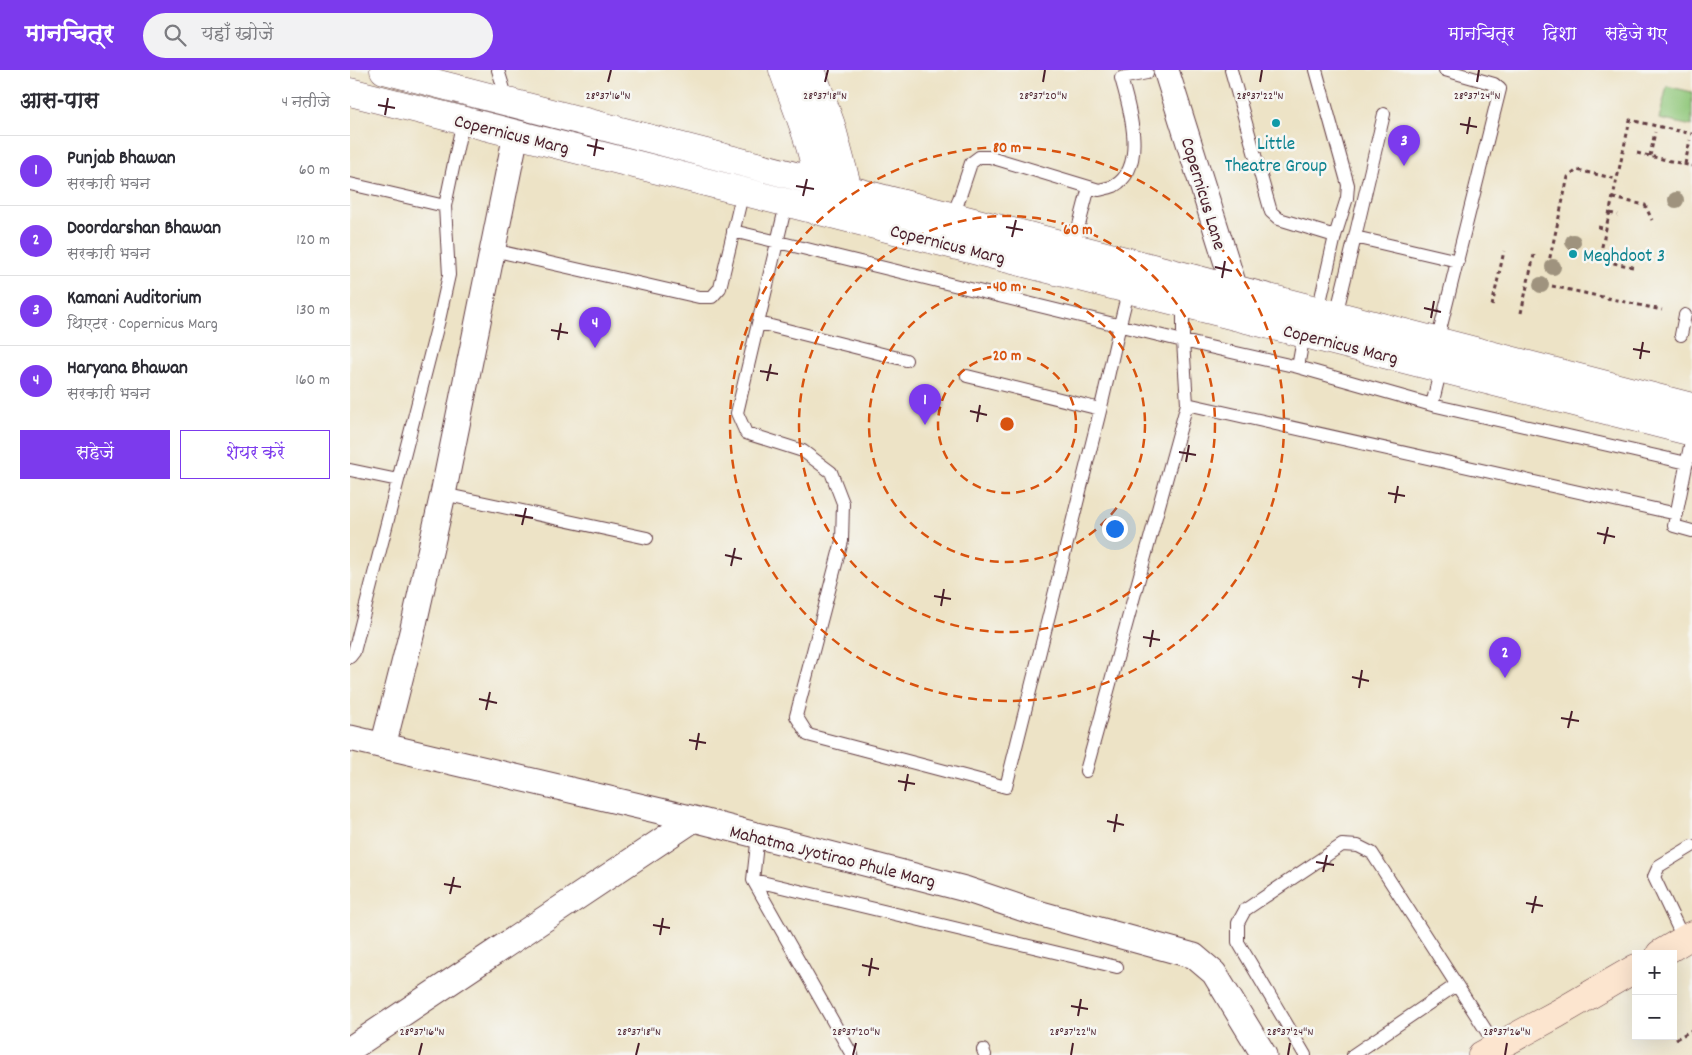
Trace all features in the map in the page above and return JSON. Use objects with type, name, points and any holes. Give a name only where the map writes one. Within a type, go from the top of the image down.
[{"type":"main road","points":[[1667,950],[1688,937]]},
{"type":"main road","points":[[1489,1051],[1632,970]]},
{"type":"street","name":"Copernicus Marg","points":[[384,70],[1692,407]]},
{"type":"street","points":[[782,70],[804,129],[819,182],[832,214]]},
{"type":"street","points":[[811,70],[831,125],[848,189],[832,214]]},
{"type":"street","name":"Copernicus Lane","points":[[1156,72],[1235,290],[1241,318]]},
{"type":"street","name":"Copernicus Marg","points":[[350,92],[1692,432]]},
{"type":"street","points":[[613,159],[618,131]]},
{"type":"street","points":[[383,746],[414,628],[516,134]]},
{"type":"street","name":"Mahatma Jyotirao Phule Marg","points":[[350,738],[758,835],[965,889],[1028,910],[1194,956],[1214,973],[1264,1055]]},
{"type":"street","points":[[350,1049],[694,819]]},
{"type":"lane","points":[[498,70],[508,102]]},
{"type":"lane","points":[[1231,70],[1271,212],[1279,220],[1335,236]]},
{"type":"lane","points":[[1316,70],[1348,185],[1347,198],[1335,236],[1327,313]]},
{"type":"lane","points":[[1437,342],[1500,89],[1494,84],[1444,70]]},
{"type":"lane","points":[[953,217],[971,162],[979,157],[990,157],[1099,190],[1112,187],[1124,178],[1130,165],[1134,142],[1132,118],[1120,74],[1156,72]]},
{"type":"lane","points":[[1327,313],[1356,237],[1384,114]]},
{"type":"lane","points":[[350,657],[354,652],[439,320],[448,275],[445,206],[463,120]]},
{"type":"lane","points":[[792,176],[737,413],[746,433],[803,451],[832,472],[843,503],[842,541],[796,716],[808,735],[1006,787],[1128,289]]},
{"type":"lane","points":[[350,184],[445,206]]},
{"type":"lane","points":[[1073,248],[1089,186]]},
{"type":"lane","points":[[493,250],[699,297],[712,297],[720,288],[743,191]]},
{"type":"lane","points":[[733,231],[1119,326],[1298,367],[1432,405],[1687,463]]},
{"type":"lane","points":[[1356,237],[1458,261]]},
{"type":"lane","points":[[1086,771],[1188,404],[1182,303]]},
{"type":"lane","points":[[1681,334],[1685,316]]},
{"type":"lane","points":[[758,323],[906,360]]},
{"type":"lane","points":[[1298,367],[1304,334]]},
{"type":"lane","points":[[1432,405],[1441,368]]},
{"type":"lane","points":[[967,376],[1100,409]]},
{"type":"lane","points":[[1188,404],[1677,514]]},
{"type":"lane","points":[[1692,436],[1674,526],[1692,531]]},
{"type":"lane","points":[[350,470],[398,480]]},
{"type":"lane","points":[[443,494],[647,538]]},
{"type":"lane","points":[[758,835],[753,880],[852,1055]]},
{"type":"lane","points":[[1306,1055],[1238,942],[1238,923],[1245,910],[1342,845],[1358,846],[1372,853],[1456,985],[1489,1051]]},
{"type":"lane","points":[[1688,937],[1654,877],[1659,866],[1692,846]]},
{"type":"lane","points":[[753,880],[1117,967]]},
{"type":"lane","points":[[1353,1055],[1456,985]]},
{"type":"path","points":[[1633,267],[1599,260],[1630,120],[1692,134]]},
{"type":"path","points":[[1650,156],[1655,132]]},
{"type":"path","points":[[1685,164],[1690,140]]},
{"type":"path","points":[[1637,153],[1692,166]]},
{"type":"path","points":[[1548,266],[1568,177],[1577,170],[1617,179]]},
{"type":"path","points":[[1613,198],[1645,205],[1652,220]]},
{"type":"path","points":[[1610,213],[1618,215]]},
{"type":"path","points":[[1598,227],[1606,229]]},
{"type":"path","points":[[1492,306],[1504,251]]},
{"type":"path","points":[[1521,313],[1534,254]]},
{"type":"path","points":[[1552,286],[1662,310]]},
{"type":"path","points":[[1677,1038],[1692,1030]]},
{"type":"green space","points":[[1667,86],[1692,92],[1692,126],[1659,119]]},
{"type":"place","name":"Little Theatre Group","points":[[1276,123]]},
{"type":"place","name":"Kamani Auditorium","points":[[1404,166]]},
{"type":"place","name":"Meghdoot 3","points":[[1573,254]]},
{"type":"place","name":"Haryana Bhawan","points":[[595,348]]},
{"type":"place","name":"Punjab Bhawan","points":[[925,425]]},
{"type":"place","name":"Doordarshan Bhawan","points":[[1505,678]]}]
